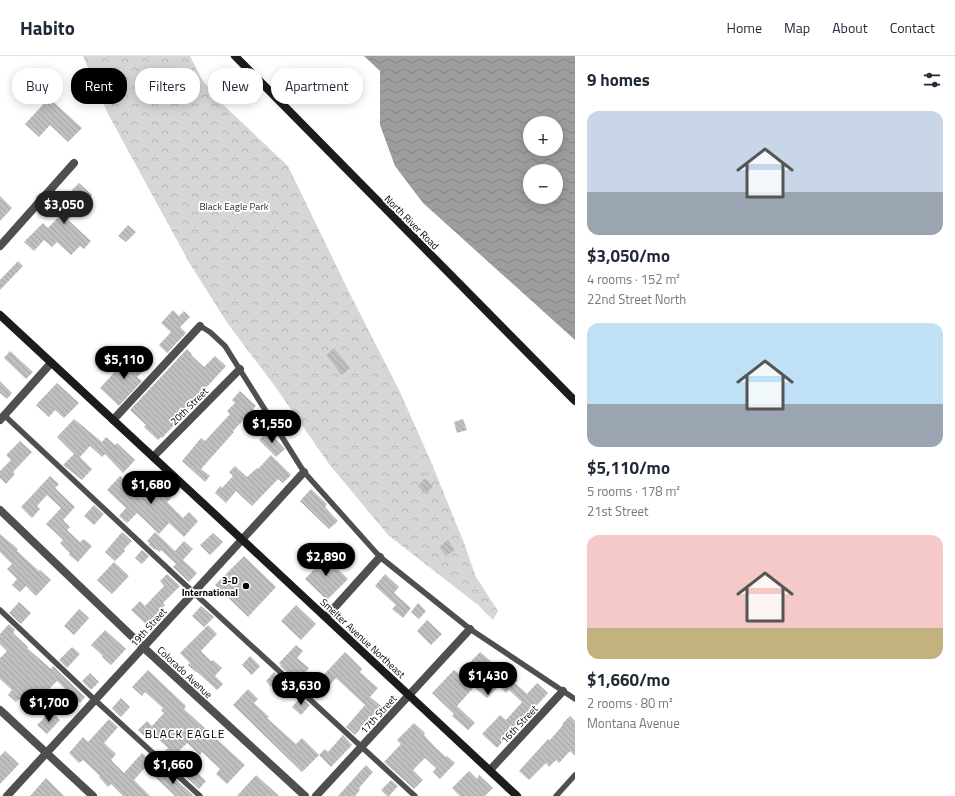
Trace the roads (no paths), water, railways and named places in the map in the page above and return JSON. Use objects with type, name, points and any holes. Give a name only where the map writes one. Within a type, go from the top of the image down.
[{"type":"street","name":"North River Road","points":[[235,56],[575,401]]},
{"type":"street","points":[[0,246],[74,163]]},
{"type":"street","name":"Smelter Avenue Northeast","points":[[0,315],[517,796]]},
{"type":"street","points":[[113,420],[200,326]]},
{"type":"street","points":[[2,418],[51,363]]},
{"type":"street","name":"20th Street","points":[[153,457],[240,369]]},
{"type":"street","name":"19th Street","points":[[7,796],[304,472]]},
{"type":"street","name":"Colorado Avenue","points":[[1,512],[143,647],[305,796]]},
{"type":"street","points":[[326,617],[380,557]]},
{"type":"street","name":"17th Street","points":[[316,796],[470,629]]},
{"type":"street","name":"16th Street","points":[[490,770],[563,692]]},
{"type":"street","points":[[0,710],[93,796]]},
{"type":"lane","points":[[200,326],[210,332],[225,346],[304,472],[380,557],[470,629],[575,699]]},
{"type":"lane","points":[[2,418],[415,796]]},
{"type":"lane","points":[[0,610],[95,700],[200,796]]},
{"type":"lane","points":[[556,796],[575,775]]},
{"type":"water","points":[[364,56],[575,56],[575,340],[423,203],[395,166],[380,125],[380,71]]},
{"type":"place","name":"3-D International","points":[[246,586]]},
{"type":"district","name":"BLACK EAGLE","points":[[185,734]]},
{"type":"park label","name":"Black Eagle Park","points":[[234,206]]}]
